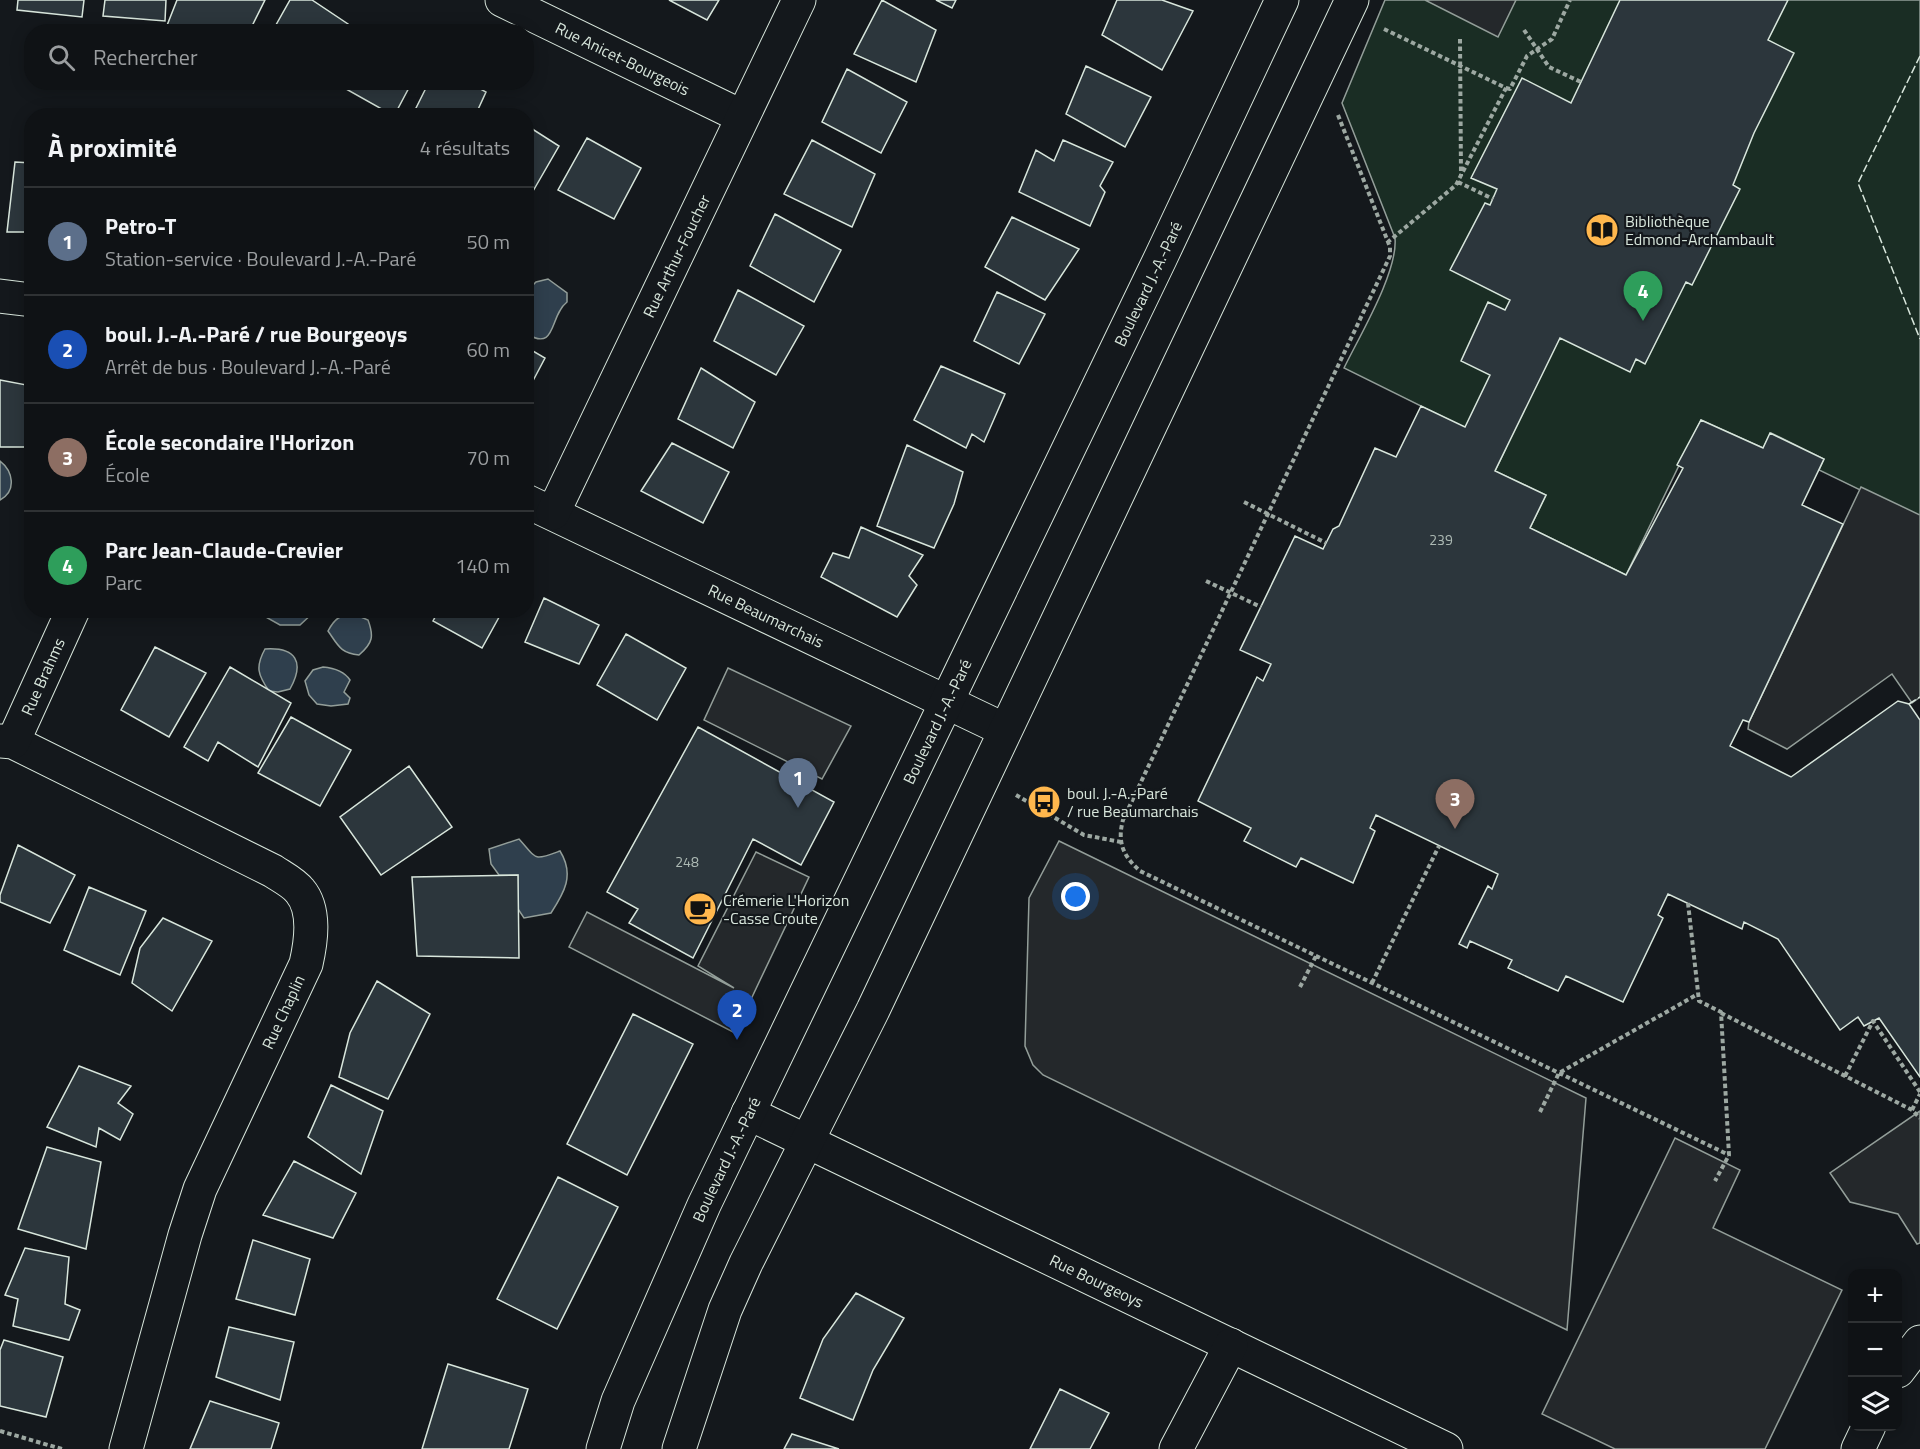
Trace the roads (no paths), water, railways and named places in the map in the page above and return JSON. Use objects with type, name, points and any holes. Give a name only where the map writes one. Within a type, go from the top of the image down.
[{"type":"street","name":"Rue Anicet-Bourgeois","points":[[502,0],[741,116]]},
{"type":"street","name":"Rue Arthur-Foucher","points":[[540,507],[799,0]]},
{"type":"street","name":"Boulevard J.-A.-Paré","points":[[603,1449],[618,1401],[748,1113],[1282,0]]},
{"type":"street","points":[[679,1449],[725,1310],[873,1010],[1352,0]]},
{"type":"street","points":[[0,296],[24,299]]},
{"type":"street","name":"Rue Beaumarchais","points":[[540,507],[1005,730]]},
{"type":"street","name":"Rue Brahms","points":[[6,742],[69,618]]},
{"type":"street","name":"Rue Chaplin","points":[[6,742],[273,871],[300,891],[308,906],[311,923],[306,964],[193,1208],[126,1449]]},
{"type":"street","name":"Rue Bourgeoys","points":[[748,1113],[1446,1449]]},
{"type":"street","points":[[1902,1366],[1920,1342]]},
{"type":"street","points":[[1176,1449],[1231,1345]]},
{"type":"street","points":[[1858,1449],[1867,1431]]},
{"type":"water","points":[[548,279],[567,293],[567,302],[557,315],[552,330],[543,339],[534,337],[534,284]]},
{"type":"water","points":[[0,461],[8,470],[11,486],[9,492],[0,500]]},
{"type":"water","points":[[268,618],[308,618],[300,625],[280,625]]},
{"type":"water","points":[[338,618],[368,620],[371,631],[370,643],[359,655],[343,650],[328,631]]},
{"type":"water","points":[[265,649],[284,651],[295,658],[297,671],[290,689],[278,692],[269,691],[265,685],[259,666]]},
{"type":"water","points":[[323,667],[345,674],[350,680],[344,692],[350,698],[348,704],[331,706],[317,704],[309,695],[305,681],[313,670]]},
{"type":"water","points":[[519,839],[536,857],[560,851],[564,860],[567,868],[566,884],[551,913],[524,918],[518,909],[518,875],[499,875],[491,864],[489,849]]},
{"type":"place","name":"Bibliothèque Edmond-Archambault","points":[[1602,230]]},
{"type":"place","name":"Parc Jean-Claude-Crevier","points":[[1643,321]]},
{"type":"place","name":"boul. J.-A.-Paré / rue Beaumarchais","points":[[1044,802]]},
{"type":"place","name":"Petro-T","points":[[798,808]]},
{"type":"place","name":"École secondaire l'Horizon","points":[[1455,829]]},
{"type":"place","name":"Crémerie L'Horizon -Casse Croute","points":[[700,909]]},
{"type":"place","name":"boul. J.-A.-Paré / rue Bourgeoys","points":[[737,1040]]}]
